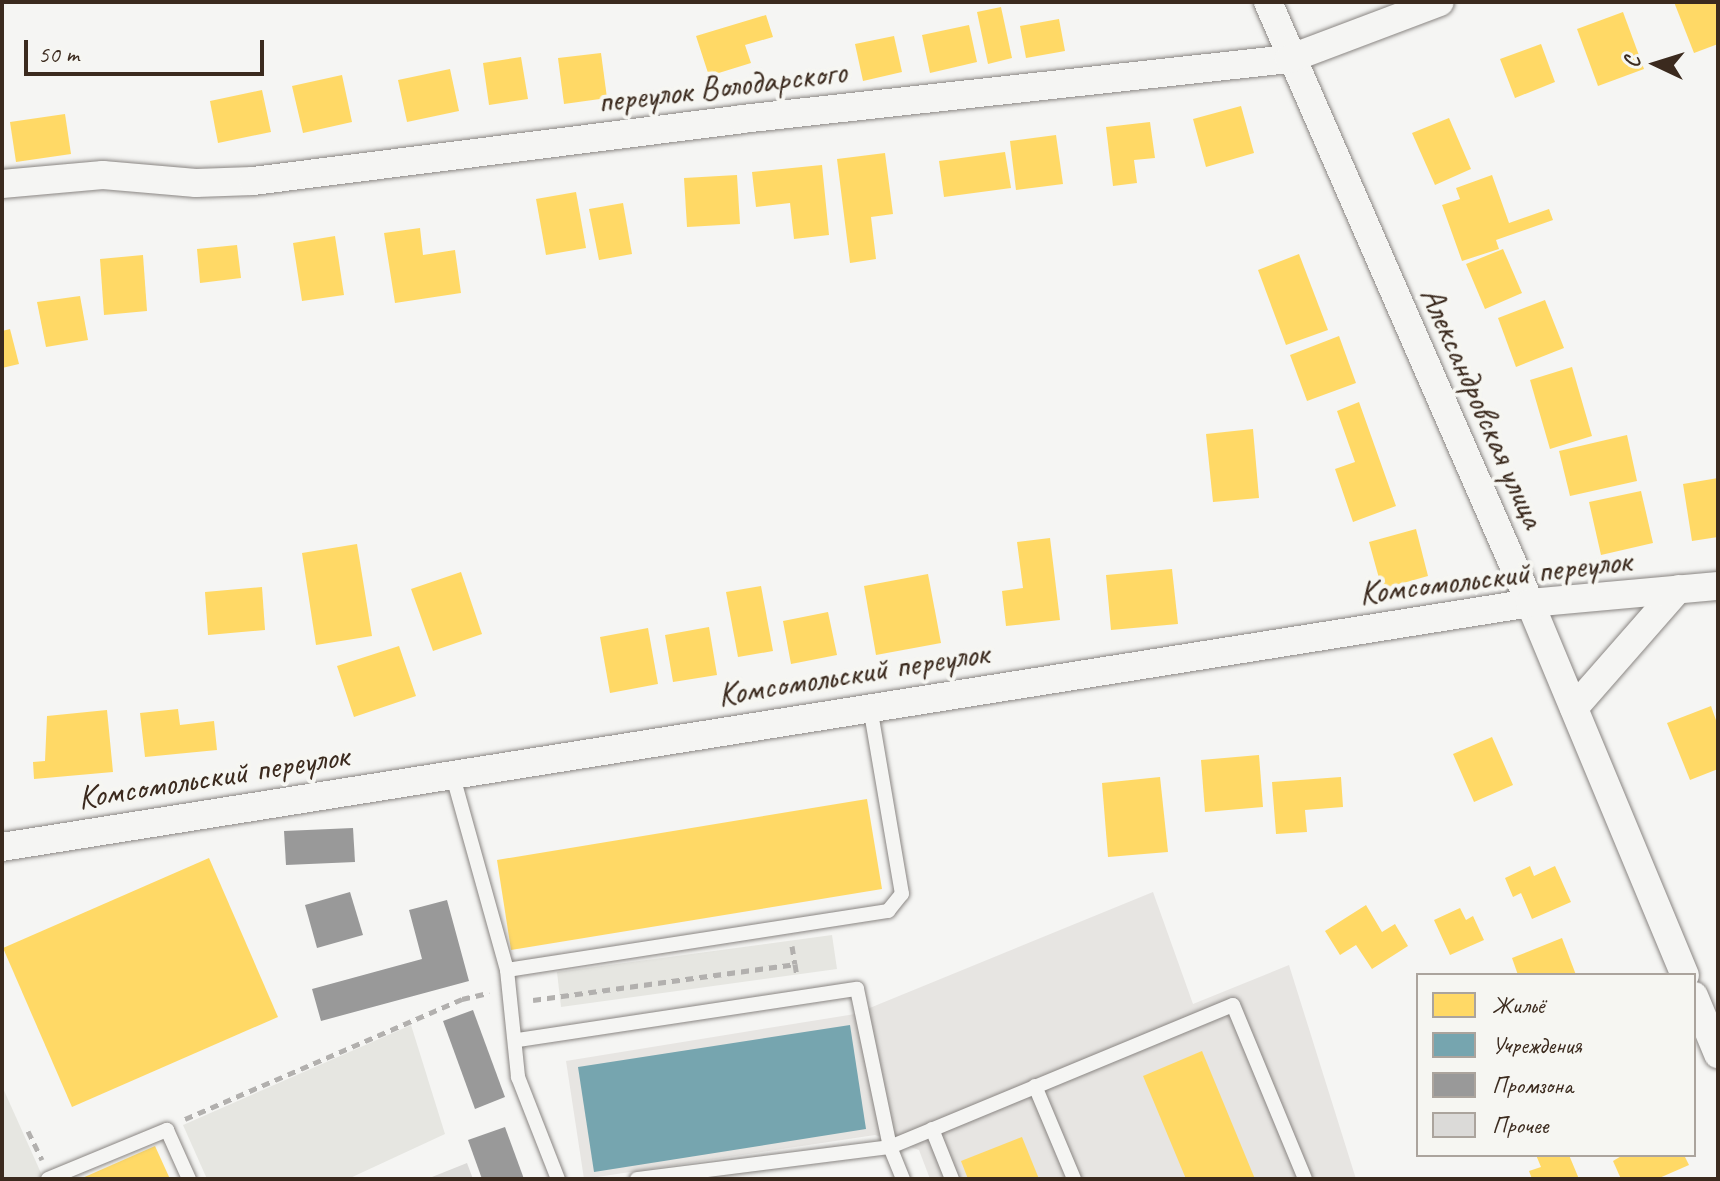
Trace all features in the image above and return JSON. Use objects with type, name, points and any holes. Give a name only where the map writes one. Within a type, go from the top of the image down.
[{"type":"street","name":"Александровская улица","points":[[1268,2],[1289,59],[1530,603],[1684,973]]},
{"type":"street","name":"переулок Володарского","points":[[2,184],[103,175],[196,183],[253,181],[742,119],[1289,59],[1440,2]]},
{"type":"street","name":"Комсомольский переулок","points":[[2,847],[1530,603],[1718,586]]},
{"type":"street","points":[[1574,708],[1678,589]]},
{"type":"street","points":[[1696,1001],[1718,1054]]},
{"type":"lane","points":[[507,970],[888,911],[902,894],[870,707]]},
{"type":"lane","points":[[452,773],[507,970],[518,1040],[518,1077],[558,1179]]},
{"type":"lane","points":[[518,1040],[857,989],[890,1147],[903,1179]]},
{"type":"lane","points":[[637,1179],[890,1147],[1233,1005],[1305,1179]]},
{"type":"lane","points":[[1035,1086],[1074,1179]]},
{"type":"lane","points":[[932,1129],[952,1179]]},
{"type":"lane","points":[[48,1177],[167,1130],[189,1179]]},
{"type":"path","points":[[167,1130],[199,1110],[462,999],[795,964],[800,998]]},
{"type":"path","points":[[28,1131],[48,1177]]},
{"type":"shaded area","points":[[1153,892],[1193,1004],[1289,965],[1356,1179],[930,1179],[919,1150],[875,1135],[584,1179],[566,1061],[855,1014]]},
{"type":"shaded area","points":[[832,935],[837,969],[561,1007],[557,972]]},
{"type":"shaded area","points":[[411,1025],[445,1134],[348,1179],[207,1179],[183,1125]]},
{"type":"shaded area","points":[[2,1086],[41,1173],[40,1179],[2,1179]]},
{"type":"building: Жильё","points":[[1674,2],[1718,2],[1718,44],[1694,53]]},
{"type":"building: Жильё","points":[[1001,7],[1012,58],[988,64],[977,12]]},
{"type":"building: Жильё","points":[[1623,12],[1644,69],[1598,86],[1577,29]]},
{"type":"building: Жильё","points":[[766,15],[773,37],[745,45],[751,63],[709,76],[696,36]]},
{"type":"building: Жильё","points":[[1059,19],[1065,51],[1026,58],[1020,26]]},
{"type":"building: Жильё","points":[[969,25],[977,62],[930,73],[922,35]]},
{"type":"building: Жильё","points":[[894,36],[902,72],[863,81],[855,44]]},
{"type":"building: Жильё","points":[[1541,44],[1555,82],[1515,98],[1500,59]]},
{"type":"building: Жильё","points":[[601,53],[607,98],[564,104],[558,58]]},
{"type":"building: Жильё","points":[[521,57],[528,99],[489,105],[483,63]]},
{"type":"building: Жильё","points":[[450,69],[459,111],[407,122],[398,80]]},
{"type":"building: Жильё","points":[[342,75],[352,122],[303,133],[292,86]]},
{"type":"building: Жильё","points":[[262,90],[271,132],[218,143],[210,101]]},
{"type":"building: Жильё","points":[[1241,106],[1254,153],[1206,167],[1193,119]]},
{"type":"building: Жильё","points":[[65,114],[71,154],[16,162],[10,122]]},
{"type":"building: Жильё","points":[[1449,118],[1471,169],[1435,185],[1412,133]]},
{"type":"building: Жильё","points":[[1150,122],[1155,158],[1134,160],[1137,183],[1113,186],[1106,127]]},
{"type":"building: Жильё","points":[[1056,135],[1063,184],[1016,190],[1010,141]]},
{"type":"building: Жильё","points":[[1005,152],[1011,188],[944,197],[939,161]]},
{"type":"building: Жильё","points":[[885,153],[893,214],[871,217],[876,259],[850,263],[837,159]]},
{"type":"building: Жильё","points":[[822,165],[829,235],[794,239],[790,203],[756,207],[752,172]]},
{"type":"building: Жильё","points":[[737,175],[740,224],[687,227],[684,178]]},
{"type":"building: Жильё","points":[[1492,175],[1509,223],[1549,209],[1553,220],[1496,240],[1499,249],[1462,261],[1442,205],[1460,199],[1456,188]]},
{"type":"building: Жильё","points":[[576,192],[586,248],[546,255],[536,199]]},
{"type":"building: Жильё","points":[[623,203],[632,254],[599,260],[589,209]]},
{"type":"building: Жильё","points":[[420,228],[423,255],[455,250],[461,293],[395,303],[384,233]]},
{"type":"building: Жильё","points":[[335,236],[344,295],[302,301],[293,243]]},
{"type":"building: Жильё","points":[[237,245],[241,278],[200,283],[197,249]]},
{"type":"building: Жильё","points":[[1503,249],[1522,293],[1485,309],[1466,264]]},
{"type":"building: Жильё","points":[[1299,254],[1328,330],[1286,345],[1258,270]]},
{"type":"building: Жильё","points":[[143,255],[147,311],[104,315],[100,259]]},
{"type":"building: Жильё","points":[[80,296],[88,340],[46,347],[37,302]]},
{"type":"building: Жильё","points":[[1545,300],[1564,348],[1516,367],[1498,318]]},
{"type":"building: Жильё","points":[[10,329],[19,364],[2,368],[2,331]]},
{"type":"building: Жильё","points":[[1339,336],[1356,383],[1307,401],[1290,355]]},
{"type":"building: Жильё","points":[[1572,367],[1592,436],[1550,449],[1530,380]]},
{"type":"building: Жильё","points":[[1359,402],[1396,506],[1353,522],[1335,469],[1355,462],[1337,411]]},
{"type":"building: Жильё","points":[[1253,429],[1259,498],[1213,502],[1206,434]]},
{"type":"building: Жильё","points":[[1627,435],[1637,481],[1570,496],[1559,451]]},
{"type":"building: Жильё","points":[[1718,478],[1718,537],[1692,541],[1683,484]]},
{"type":"building: Жильё","points":[[1641,491],[1653,543],[1601,555],[1589,502]]},
{"type":"building: Жильё","points":[[1416,529],[1428,576],[1382,589],[1369,542]]},
{"type":"building: Жильё","points":[[1050,538],[1060,620],[1006,626],[1002,591],[1023,588],[1017,542]]},
{"type":"building: Жильё","points":[[357,544],[372,636],[316,645],[302,553]]},
{"type":"building: Жильё","points":[[1172,569],[1178,624],[1111,630],[1106,575]]},
{"type":"building: Жильё","points":[[461,572],[482,634],[433,651],[411,589]]},
{"type":"building: Жильё","points":[[928,574],[941,643],[876,655],[864,586]]},
{"type":"building: Жильё","points":[[761,586],[773,651],[738,657],[726,592]]},
{"type":"building: Жильё","points":[[262,587],[265,630],[208,635],[205,592]]},
{"type":"building: Жильё","points":[[828,612],[837,655],[791,664],[783,621]]},
{"type":"building: Жильё","points":[[709,627],[717,675],[673,682],[665,635]]},
{"type":"building: Жильё","points":[[648,628],[658,684],[610,693],[600,637]]},
{"type":"building: Жильё","points":[[399,646],[416,696],[354,717],[337,666]]},
{"type":"building: Жильё","points":[[1711,706],[1718,726],[1718,769],[1690,780],[1667,723]]},
{"type":"building: Жильё","points":[[178,709],[180,725],[214,721],[217,750],[145,757],[140,713]]},
{"type":"building: Жильё","points":[[107,710],[113,772],[34,779],[33,762],[45,761],[47,716]]},
{"type":"building: Жильё","points":[[1492,737],[1513,785],[1474,802],[1453,754]]},
{"type":"building: Жильё","points":[[1259,755],[1263,807],[1205,812],[1201,760]]},
{"type":"building: Жильё","points":[[1160,777],[1168,852],[1108,857],[1102,783]]},
{"type":"building: Жильё","points":[[1341,777],[1343,807],[1305,810],[1307,832],[1276,834],[1272,782]]},
{"type":"building: Жильё","points":[[867,799],[882,889],[511,950],[497,860]]},
{"type":"building: Жильё","points":[[209,858],[278,1017],[72,1107],[3,948]]},
{"type":"building: Жильё","points":[[1530,866],[1534,876],[1555,866],[1571,902],[1532,919],[1521,893],[1513,897],[1505,878]]},
{"type":"building: Жильё","points":[[1366,905],[1382,932],[1395,924],[1408,946],[1372,969],[1356,945],[1340,955],[1325,931]]},
{"type":"building: Жильё","points":[[1460,908],[1466,920],[1473,916],[1484,940],[1450,955],[1434,920]]},
{"type":"building: Жильё","points":[[1562,938],[1575,973],[1517,973],[1512,958]]},
{"type":"building: Жильё","points":[[1202,1051],[1255,1179],[1186,1179],[1143,1076]]},
{"type":"building: Жильё","points":[[1022,1137],[1039,1179],[968,1179],[961,1161]]},
{"type":"building: Жильё","points":[[155,1146],[170,1179],[80,1179]]},
{"type":"building: Жильё","points":[[1537,1157],[1570,1157],[1579,1179],[1532,1179],[1529,1171],[1541,1167]]},
{"type":"building: Жильё","points":[[1620,1157],[1685,1157],[1689,1165],[1657,1179],[1621,1179],[1613,1161]]},
{"type":"building: Учреждения","points":[[850,1025],[866,1129],[594,1172],[578,1067]]},
{"type":"building: Промзона","points":[[353,828],[355,862],[286,865],[284,831]]},
{"type":"building: Промзона","points":[[350,892],[363,935],[317,948],[305,905]]},
{"type":"building: Промзона","points":[[447,900],[469,981],[321,1021],[312,989],[422,959],[409,910]]},
{"type":"building: Промзона","points":[[473,1010],[505,1097],[475,1109],[443,1021]]},
{"type":"building: Промзона","points":[[505,1127],[524,1179],[482,1179],[468,1140]]},
{"type":"building: Прочее","points":[[467,1163],[473,1179],[427,1179]]}]
